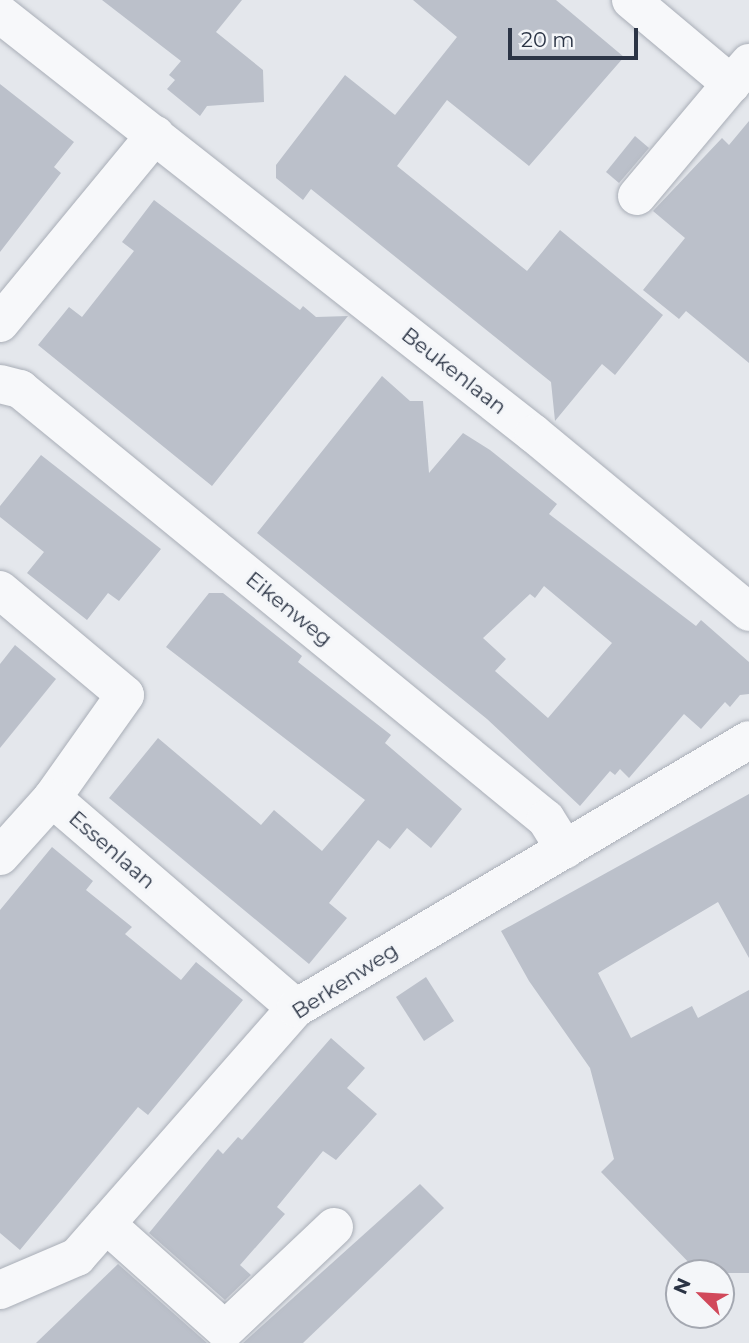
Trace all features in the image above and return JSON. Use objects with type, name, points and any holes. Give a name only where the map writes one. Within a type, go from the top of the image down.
[{"type":"street","points":[[632,0],[740,74],[637,196]]},
{"type":"street","name":"Beukenlaan","points":[[0,13],[534,434],[749,612]]},
{"type":"street","points":[[0,323],[155,135]]},
{"type":"street","name":"Eikenweg","points":[[0,384],[20,389],[546,819],[565,850]]},
{"type":"street","name":"Essenlaan","points":[[0,590],[125,695],[52,798],[296,1008]]},
{"type":"street","name":"Berkenweg","points":[[0,1290],[78,1257],[296,1008],[749,740]]},
{"type":"street","points":[[0,856],[52,798]]},
{"type":"street","points":[[106,1224],[225,1330],[334,1227]]},
{"type":"building","points":[[102,0],[242,0],[216,32],[263,70],[264,102],[207,106],[200,116],[167,89],[175,80],[169,75],[181,61]]},
{"type":"building","points":[[413,0],[556,0],[624,57],[529,166],[447,100],[397,166],[527,271],[560,230],[663,315],[615,375],[602,364],[555,421],[551,382],[311,189],[303,200],[276,178],[276,165],[345,75],[395,115],[457,37]]},
{"type":"building","points":[[0,84],[74,142],[54,167],[61,173],[0,252]]},
{"type":"building","points":[[749,121],[749,363],[686,311],[679,319],[643,290],[685,238],[653,211],[722,138],[729,145]]},
{"type":"building","points":[[635,136],[649,148],[619,183],[606,172]]},
{"type":"building","points":[[154,200],[300,310],[303,306],[316,317],[348,316],[212,486],[38,345],[69,307],[82,317],[134,251],[122,242]]},
{"type":"building","points":[[382,376],[410,401],[423,401],[429,473],[463,433],[490,450],[557,504],[549,514],[696,626],[701,620],[749,662],[749,694],[740,695],[730,707],[725,702],[701,729],[684,714],[629,778],[620,769],[615,775],[610,771],[580,806],[487,719],[257,533]],"holes":[[[544,586],[612,643],[548,718],[495,671],[506,659],[483,638],[530,594],[535,598]]]},
{"type":"building","points":[[41,455],[161,549],[119,601],[108,593],[87,620],[27,573],[44,552],[0,517],[0,506]]},
{"type":"building","points":[[209,593],[223,593],[302,656],[298,662],[391,735],[385,743],[462,809],[431,848],[407,828],[390,849],[378,840],[329,903],[347,918],[309,964],[109,798],[158,738],[261,825],[274,810],[322,851],[365,800],[166,647]]},
{"type":"building","points":[[15,645],[56,679],[0,748],[0,664]]},
{"type":"building","points":[[749,794],[749,958],[718,902],[598,973],[631,1038],[692,1006],[698,1018],[749,990],[749,1273],[735,1273],[735,1259],[685,1259],[601,1172],[614,1159],[590,1068],[529,981],[501,931]]},
{"type":"building","points":[[52,847],[93,881],[86,890],[132,927],[125,934],[181,980],[196,962],[243,1000],[148,1115],[138,1107],[20,1250],[0,1233],[0,910]]},
{"type":"building","points":[[426,977],[454,1021],[424,1041],[396,997]]},
{"type":"building","points":[[331,1038],[365,1068],[347,1088],[377,1114],[336,1160],[323,1151],[277,1207],[285,1214],[240,1265],[251,1275],[225,1300],[149,1233],[218,1149],[223,1154],[238,1137],[242,1140]]},
{"type":"building","points":[[420,1184],[444,1208],[303,1343],[243,1343]]},
{"type":"building","points":[[118,1264],[207,1343],[36,1343]]}]
